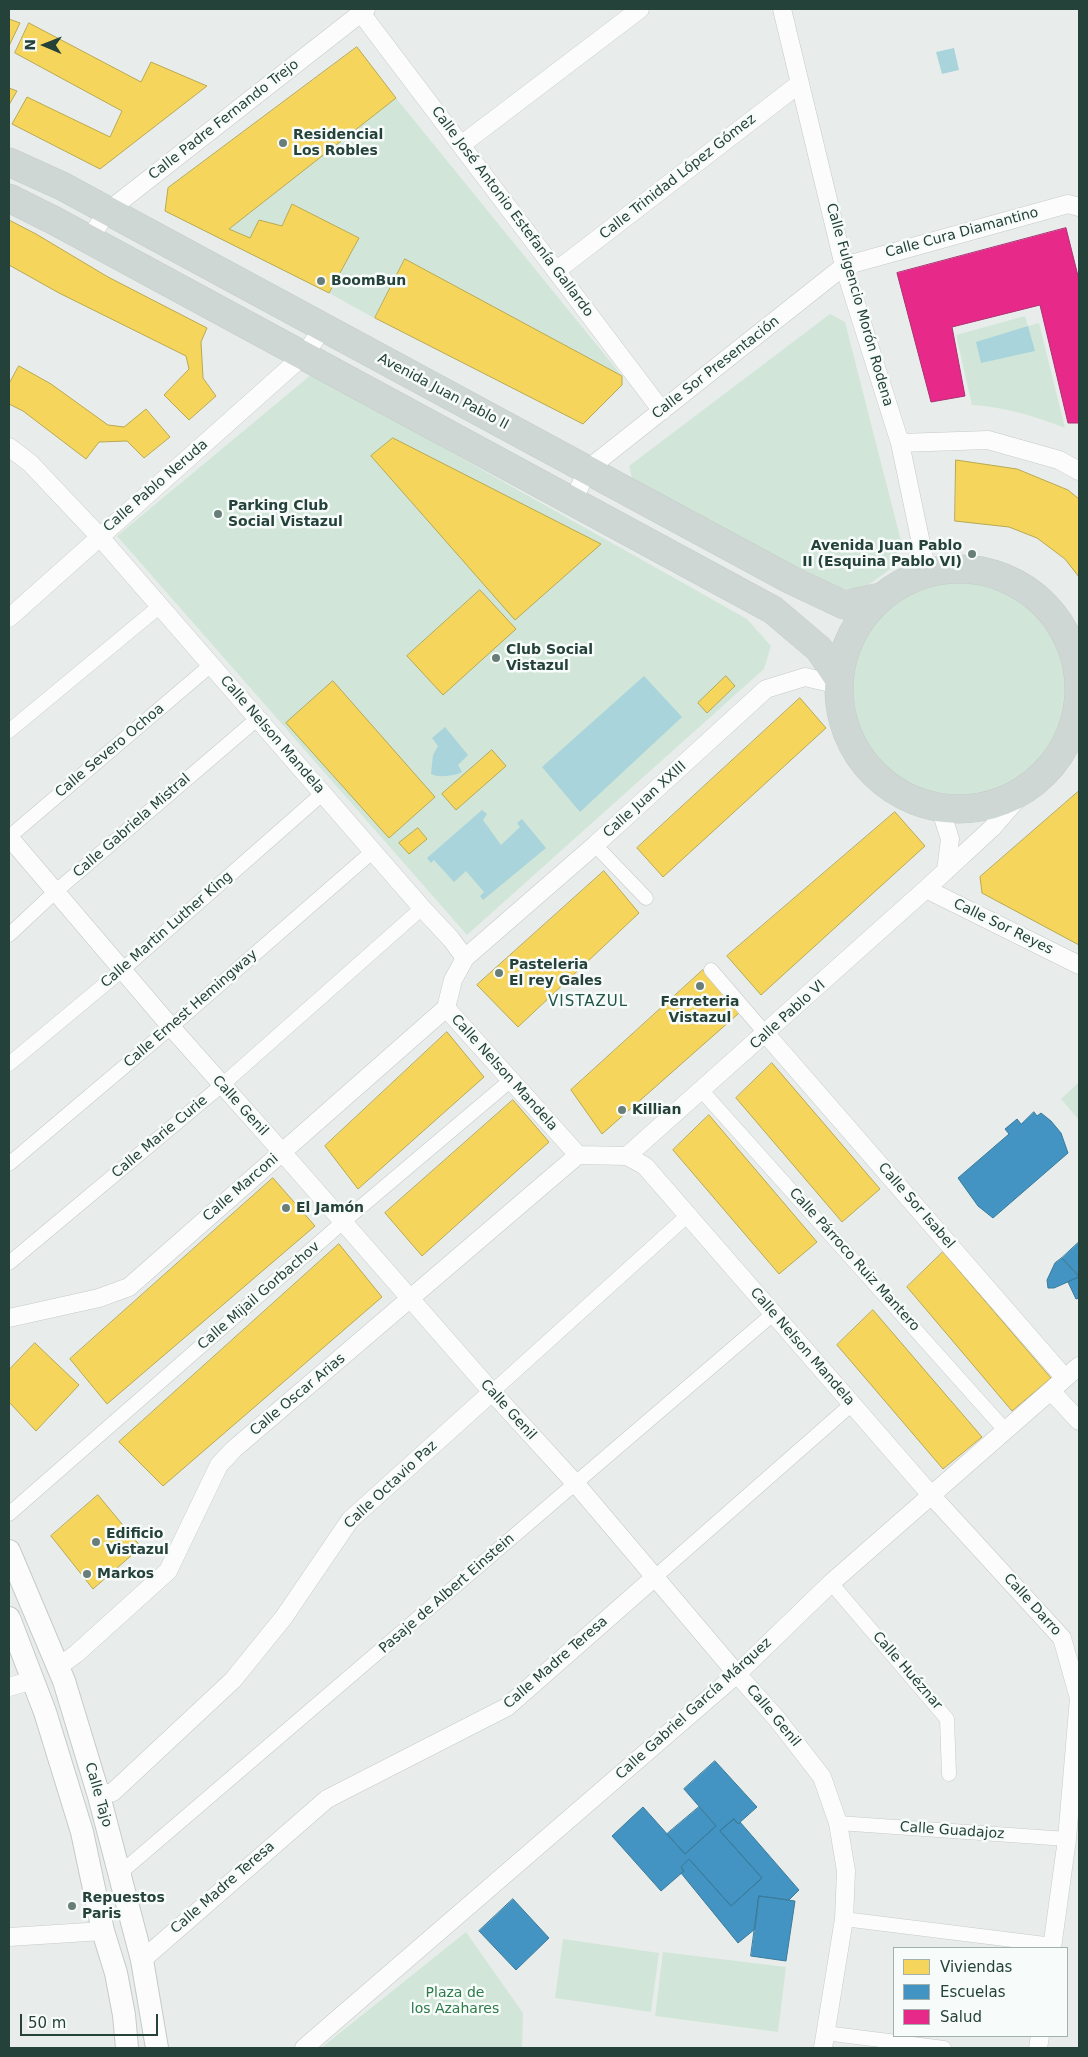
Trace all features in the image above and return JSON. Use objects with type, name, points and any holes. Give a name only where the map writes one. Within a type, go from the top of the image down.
[{"type":"main road","name":"Avenida Juan Pablo II","points":[[9,162],[62,186],[791,580],[844,605],[881,597]]},
{"type":"main road","points":[[9,198],[89,239],[773,610],[819,648],[839,682]]},
{"type":"main road","points":[[967,568],[1006,577],[1040,598],[1065,630],[1078,668],[1078,708],[1072,750],[1025,790],[999,803],[970,809],[940,808],[908,798],[873,772],[857,752],[843,720],[839,682],[846,648],[860,620],[881,597],[903,582],[927,572],[967,568]]},
{"type":"street","points":[[461,145],[640,9]]},
{"type":"street","name":"Calle Fulgencio Morón Rodena","points":[[782,9],[844,266],[900,443],[927,572]]},
{"type":"street","name":"Calle José Antonio Estefanía Gallardo","points":[[364,11],[461,145],[662,411]]},
{"type":"street","name":"Calle Padre Fernando Trejo","points":[[89,239],[108,211],[364,11]]},
{"type":"street","name":"Calle Trinidad López Gómez","points":[[556,271],[799,84]]},
{"type":"street","name":"Calle Cura Diamantino","points":[[844,266],[1068,204],[1079,207]]},
{"type":"street","name":"Calle Sor Presentación","points":[[588,469],[844,266]]},
{"type":"street","name":"Calle Pablo Neruda","points":[[9,618],[304,355],[324,327]]},
{"type":"street","points":[[900,443],[988,440],[1059,460],[1079,471]]},
{"type":"street","name":"Calle Nelson Mandela","points":[[9,447],[30,463],[99,536],[372,852],[451,939],[465,958],[453,980],[446,1008],[578,1155]]},
{"type":"street","points":[[573,501],[588,469]]},
{"type":"street","points":[[9,731],[160,606]]},
{"type":"street","name":"Calle Severo Ochoa","points":[[9,837],[211,664]]},
{"type":"street","name":"Calle Juan XXIII","points":[[465,958],[594,845],[766,689],[805,677],[839,682]]},
{"type":"street","name":"Calle Gabriela Mistral","points":[[9,935],[55,892],[257,719]]},
{"type":"street","name":"Calle Pablo VI","points":[[627,1156],[766,1034],[946,871],[992,828],[1025,790]]},
{"type":"street","name":"Calle Martin Luther King","points":[[9,1064],[122,970],[322,794]]},
{"type":"street","points":[[940,808],[950,839],[946,871]]},
{"type":"street","name":"Calle Genil","points":[[9,837],[171,1027],[492,1392],[576,1484],[777,1719],[822,1777],[838,1823],[846,1871],[844,1919],[824,2041]]},
{"type":"street","points":[[594,845],[646,898]]},
{"type":"street","name":"Calle Ernest Hemingway","points":[[9,1164],[171,1027],[372,852]]},
{"type":"street","name":"Calle Sor Reyes","points":[[926,889],[1079,965]]},
{"type":"street","name":"Calle Marie Curie","points":[[9,1263],[222,1085],[422,908]]},
{"type":"street","points":[[711,970],[766,1034]]},
{"type":"street","name":"Calle Marconi","points":[[9,1318],[99,1298],[129,1287],[446,1008]]},
{"type":"street","name":"Calle Sor Isabel","points":[[766,1034],[1065,1378]]},
{"type":"street","name":"Calle Mijail Gorbachov","points":[[9,1514],[343,1222],[511,1080]]},
{"type":"street","name":"Calle Párroco Ruiz Mantero","points":[[702,1090],[1005,1430]]},
{"type":"street","points":[[578,1155],[627,1156]]},
{"type":"street","name":"Calle Oscar Arias","points":[[58,1668],[168,1572],[219,1465],[234,1449],[578,1155]]},
{"type":"street","name":"Calle Nelson Mandela","points":[[627,1156],[645,1166],[931,1495]]},
{"type":"street","name":"Calle Octavio Paz","points":[[99,1796],[113,1792],[233,1680],[284,1617],[350,1520],[687,1216]]},
{"type":"street","name":"Pasaje de Albert Einstein","points":[[119,1874],[773,1314]]},
{"type":"street","name":"Calle Gabriel García Márquez","points":[[304,2048],[737,1674],[831,1582],[1079,1366]]},
{"type":"street","points":[[1051,1391],[1079,1421]]},
{"type":"street","name":"Calle Madre Teresa","points":[[142,1960],[327,1799],[507,1707],[852,1404]]},
{"type":"street","name":"Calle Darro","points":[[931,1495],[1071,1640],[1079,1698],[1067,1840],[1053,1947]]},
{"type":"street","name":"Calle Tajo","points":[[9,1551],[71,1702],[99,1796],[142,1960],[157,2048]]},
{"type":"street","name":"Calle Huéznar","points":[[831,1582],[947,1719],[949,1774]]},
{"type":"street","name":"Calle Tajo","points":[[9,1618],[56,1744],[82,1832],[103,1931],[116,1973],[124,2015],[127,2048]]},
{"type":"street","points":[[9,1687],[33,1680]]},
{"type":"street","name":"Calle Guadajoz","points":[[838,1823],[1067,1840]]},
{"type":"street","points":[[844,1919],[1053,1947]]},
{"type":"street","points":[[9,1937],[103,1931]]},
{"type":"street","points":[[824,2041],[944,2048]]},
{"type":"green space","points":[[396,98],[622,376],[405,259],[374,318],[329,293],[359,238],[292,204],[282,226],[259,220],[250,238],[229,229]]},
{"type":"green space","points":[[830,314],[845,322],[902,545],[889,570],[864,588],[842,589],[823,583],[633,482],[629,466]]},
{"type":"green space","points":[[1025,316],[1028,326],[1039,323],[1065,428],[1019,413],[972,405],[956,335]]},
{"type":"green space","name":"Club Social Vistazul","points":[[312,374],[747,619],[771,646],[764,669],[467,935],[117,536]]},
{"type":"green space","points":[[947,568],[971,568],[994,573],[1015,582],[1035,595],[1051,611],[1064,631],[1073,652],[1078,675],[1076,710],[1069,733],[1051,763],[1035,779],[1015,792],[994,801],[971,806],[947,806],[924,801],[903,792],[883,779],[867,763],[854,743],[845,722],[840,699],[840,675],[845,652],[854,631],[867,611],[883,595],[903,582],[924,573]]},
{"type":"green space","points":[[1079,1082],[1079,1120],[1061,1099]]},
{"type":"green space","name":"Plaza de los Azahares","points":[[466,1932],[523,2013],[522,2048],[321,2048]]},
{"type":"green space","points":[[563,1939],[659,1953],[651,2012],[555,1998]]},
{"type":"green space","points":[[663,1952],[786,1967],[778,2032],[655,2016]]},
{"type":"water","points":[[954,48],[959,70],[942,74],[936,52]]},
{"type":"water","points":[[1028,326],[1035,351],[981,363],[976,342]]},
{"type":"water","points":[[644,676],[682,717],[580,812],[542,767]]},
{"type":"water","points":[[445,727],[468,755],[458,765],[462,772],[438,776],[431,774],[433,755],[438,746],[432,738]]},
{"type":"water","points":[[482,810],[487,814],[483,820],[501,845],[520,827],[517,823],[522,819],[546,848],[483,900],[480,896],[484,892],[466,871],[454,882],[434,860],[431,863],[427,858]]},
{"type":"building: Viviendas","points":[[9,19],[20,23],[9,46]]},
{"type":"building: Viviendas","points":[[29,23],[141,82],[151,62],[207,86],[100,169],[12,124],[27,97],[110,137],[122,111],[15,53]]},
{"type":"building: Viviendas","name":"Residencial Los Robles","points":[[357,47],[396,98],[229,229],[250,238],[259,220],[282,226],[292,204],[359,238],[329,293],[165,211],[168,188]]},
{"type":"building: Viviendas","points":[[9,88],[17,91],[9,105]]},
{"type":"building: Viviendas","points":[[9,220],[108,277],[207,328],[201,342],[203,378],[216,396],[189,420],[164,395],[189,369],[186,356],[59,293],[9,265]]},
{"type":"building: Viviendas","points":[[405,259],[622,376],[622,385],[583,424],[375,318]]},
{"type":"building: Viviendas","points":[[19,366],[51,384],[108,425],[124,427],[146,409],[170,437],[144,458],[127,441],[99,442],[86,459],[23,411],[9,404],[9,384]]},
{"type":"building: Viviendas","points":[[393,438],[601,544],[515,620],[371,456]]},
{"type":"building: Viviendas","points":[[956,460],[1017,469],[1068,490],[1079,499],[1079,577],[1065,559],[1037,538],[1009,527],[955,521]]},
{"type":"building: Viviendas","points":[[480,590],[516,629],[443,695],[407,656]]},
{"type":"building: Viviendas","points":[[726,676],[735,686],[707,713],[698,703]]},
{"type":"building: Viviendas","points":[[333,681],[435,797],[389,838],[286,723]]},
{"type":"building: Viviendas","points":[[800,698],[826,728],[663,877],[637,848]]},
{"type":"building: Viviendas","points":[[492,750],[506,766],[456,810],[442,794]]},
{"type":"building: Viviendas","points":[[1079,791],[1079,945],[982,893],[980,877]]},
{"type":"building: Viviendas","points":[[895,812],[925,846],[761,995],[727,956]]},
{"type":"building: Viviendas","points":[[418,828],[427,839],[409,854],[399,843]]},
{"type":"building: Viviendas","points":[[604,871],[639,913],[518,1027],[477,985]]},
{"type":"building: Viviendas","points":[[703,970],[739,1013],[602,1134],[571,1090]]},
{"type":"building: Viviendas","points":[[447,1032],[484,1077],[358,1189],[325,1146]]},
{"type":"building: Viviendas","points":[[772,1063],[880,1189],[842,1222],[736,1098]]},
{"type":"building: Viviendas","points":[[513,1100],[549,1142],[422,1256],[385,1213]]},
{"type":"building: Viviendas","points":[[709,1115],[817,1242],[779,1274],[673,1150]]},
{"type":"building: Viviendas","points":[[273,1178],[315,1226],[107,1404],[70,1359]]},
{"type":"building: Viviendas","points":[[339,1244],[382,1297],[163,1486],[119,1442]]},
{"type":"building: Viviendas","points":[[943,1252],[1051,1378],[1012,1411],[907,1287]]},
{"type":"building: Viviendas","points":[[873,1310],[982,1437],[943,1469],[837,1345]]},
{"type":"building: Viviendas","points":[[35,1343],[79,1385],[36,1431],[9,1402],[9,1370]]},
{"type":"building: Viviendas","name":"Edificio Vistazul","points":[[98,1495],[141,1547],[93,1589],[51,1536]]},
{"type":"building: Escuelas","points":[[1034,1112],[1037,1116],[1041,1113],[1061,1133],[1068,1153],[993,1218],[978,1206],[958,1178],[1009,1134],[1005,1129],[1017,1119],[1021,1124]]},
{"type":"building: Escuelas","points":[[1079,1242],[1079,1276],[1062,1258]]},
{"type":"building: Escuelas","points":[[1062,1258],[1079,1277],[1054,1288],[1048,1288],[1047,1280],[1055,1263]]},
{"type":"building: Escuelas","points":[[1079,1277],[1079,1298],[1076,1299],[1068,1282]]},
{"type":"building: Escuelas","points":[[715,1761],[757,1807],[738,1824],[734,1819],[720,1831],[762,1878],[731,1906],[689,1859],[681,1867],[684,1871],[661,1891],[612,1836],[643,1807],[685,1854],[716,1826],[684,1789]]},
{"type":"building: Escuelas","points":[[699,1807],[716,1826],[685,1854],[667,1834]]},
{"type":"building: Escuelas","points":[[734,1819],[738,1824],[740,1822],[799,1890],[789,1900],[759,1896],[755,1929],[738,1943],[681,1873],[684,1871],[681,1867],[689,1859],[731,1906],[762,1878],[720,1831]]},
{"type":"building: Escuelas","points":[[759,1896],[795,1901],[786,1961],[751,1956]]},
{"type":"building: Escuelas","points":[[513,1899],[549,1938],[516,1970],[479,1931]]},
{"type":"building: Salud","points":[[1066,228],[1079,280],[1079,423],[1068,423],[1040,305],[952,327],[965,396],[931,402],[897,273]]},
{"type":"place","name":"Residencial Los Robles","points":[[283,143]]},
{"type":"place","name":"BoomBun","points":[[321,281]]},
{"type":"place","name":"Parking Club Social Vistazul","points":[[218,514]]},
{"type":"place","name":"Avenida Juan Pablo II (Esquina Pablo VI)","points":[[972,554]]},
{"type":"place","name":"Club Social Vistazul","points":[[496,658]]},
{"type":"place","name":"Pasteleria El rey Gales","points":[[499,973]]},
{"type":"place","name":"Ferreteria Vistazul","points":[[700,986]]},
{"type":"place","name":"Killian","points":[[622,1110]]},
{"type":"place","name":"El Jamón","points":[[286,1208]]},
{"type":"place","name":"Edificio Vistazul","points":[[96,1542]]},
{"type":"place","name":"Markos","points":[[87,1574]]},
{"type":"place","name":"Repuestos Paris","points":[[72,1906]]},
{"type":"district","name":"VISTAZUL","points":[[588,1002]]}]
